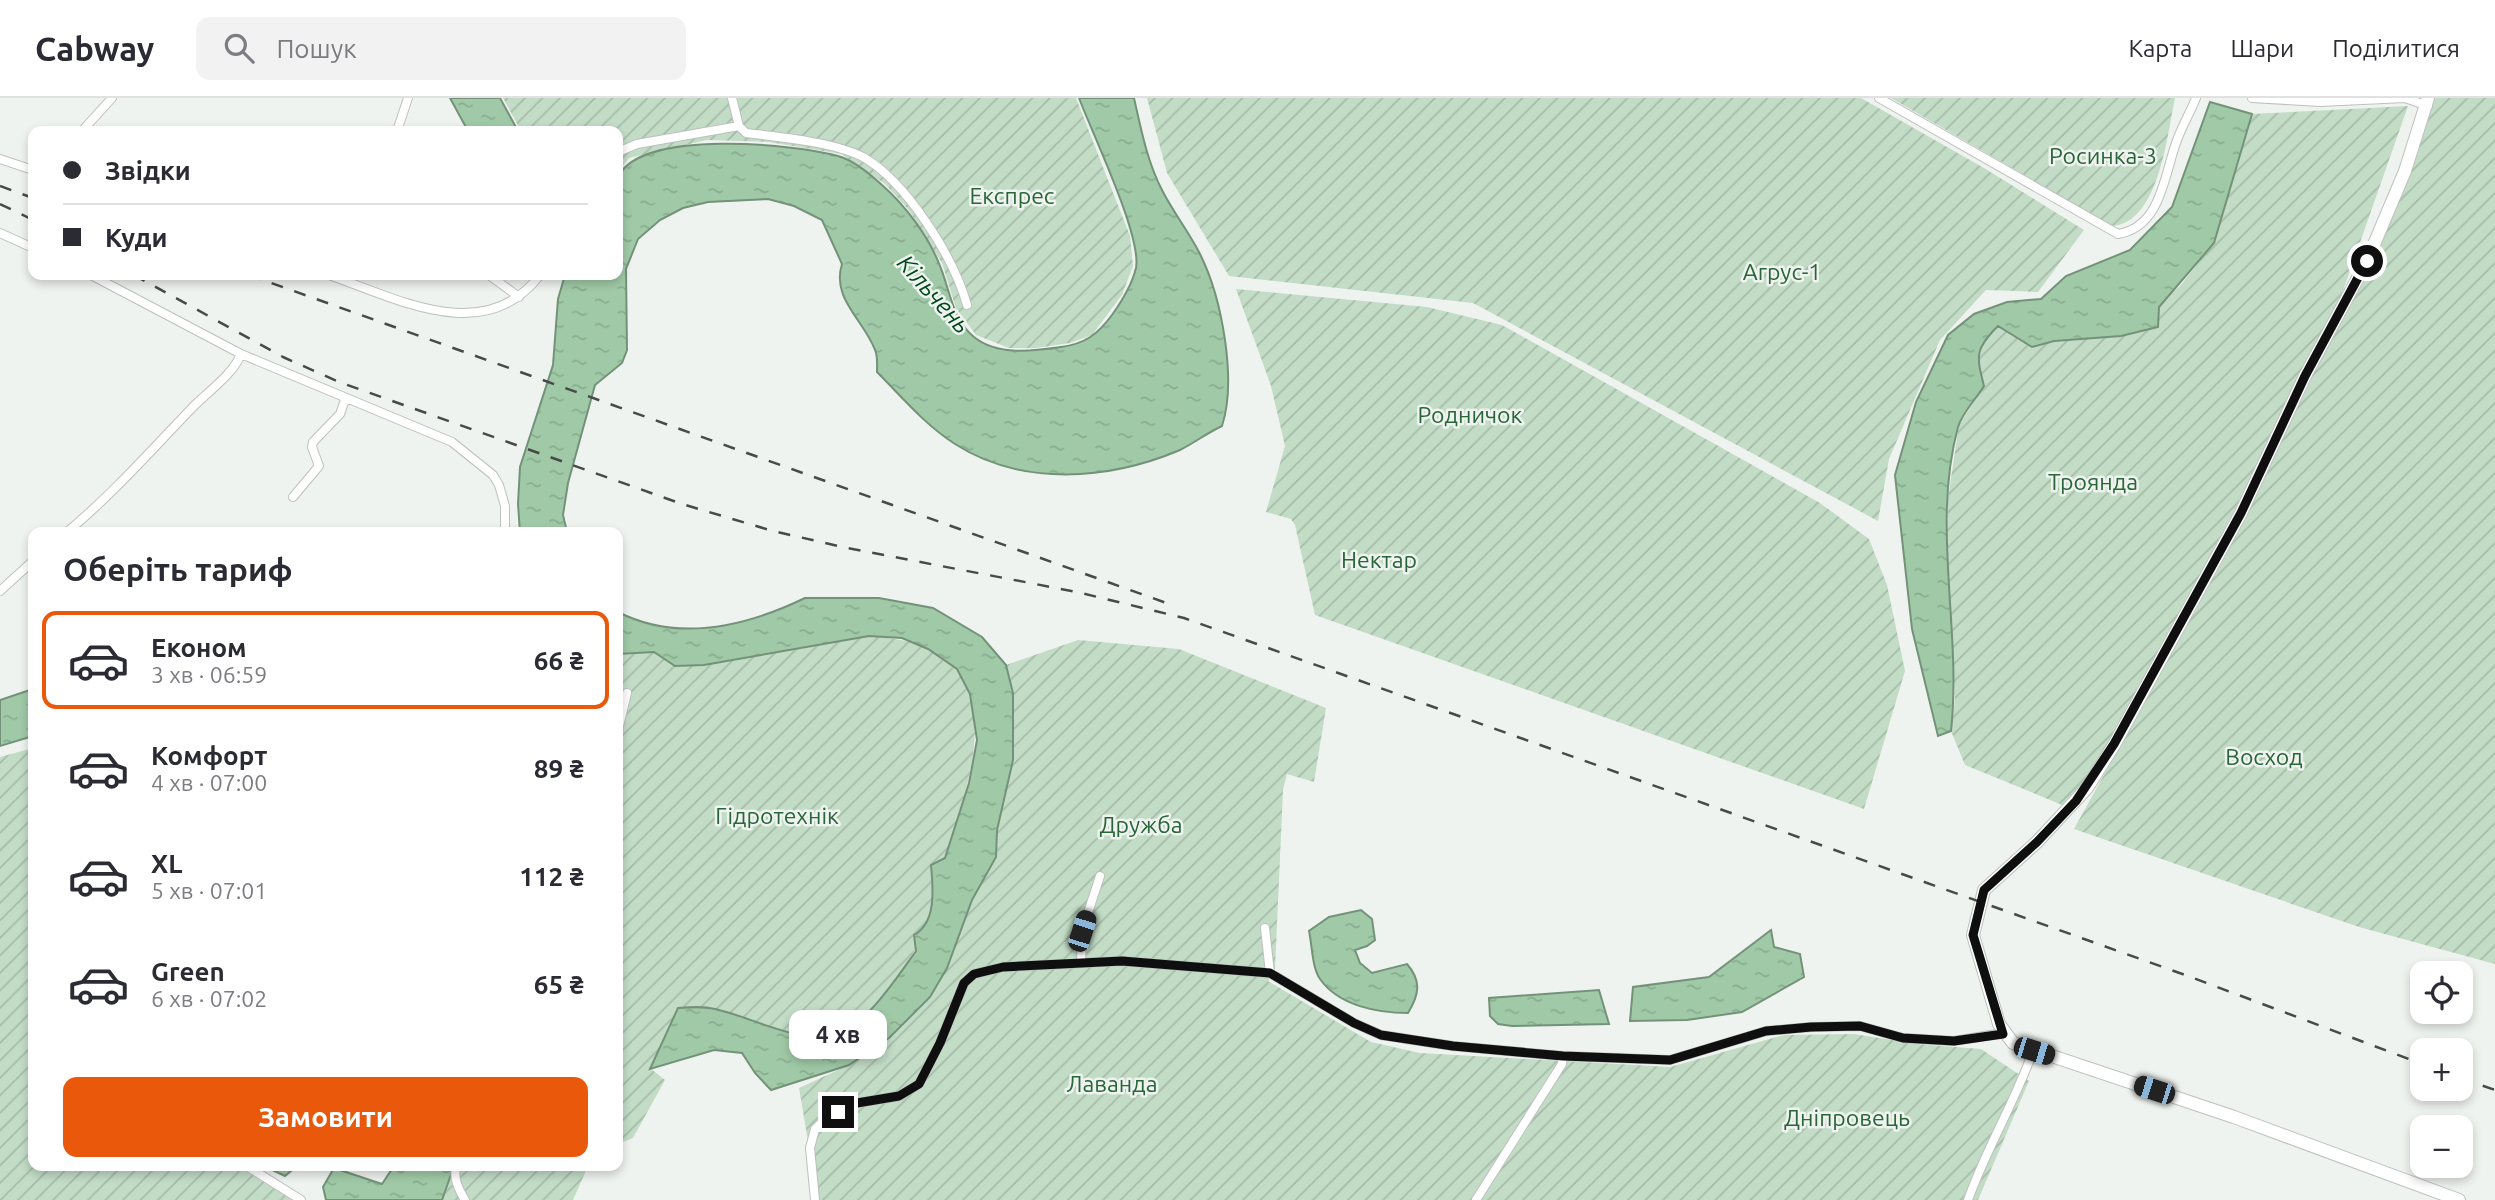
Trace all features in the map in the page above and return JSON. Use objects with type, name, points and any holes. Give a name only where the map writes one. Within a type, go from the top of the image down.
[{"type":"street","points":[[87,126],[112,98]]},
{"type":"street","points":[[399,126],[408,98]]},
{"type":"street","points":[[732,98],[738,126],[746,132],[810,142],[863,157],[896,186],[921,214],[960,281],[967,305]]},
{"type":"street","points":[[1879,98],[2098,226],[2118,234],[2130,232],[2146,219],[2163,192],[2176,142],[2196,98]]},
{"type":"street","points":[[2252,98],[2320,103],[2405,98],[2428,102],[2367,261],[2305,376],[2241,513],[2087,788],[2037,842],[1984,890],[1973,935],[2003,1034],[2013,1043],[2234,1117],[2459,1200]]},
{"type":"street","points":[[623,150],[637,144],[738,126]]},
{"type":"street","points":[[0,159],[28,168]]},
{"type":"street","points":[[0,233],[28,245]]},
{"type":"street","points":[[100,280],[241,354],[345,400],[452,442],[493,475],[505,506],[505,527]]},
{"type":"street","points":[[343,280],[410,303],[471,315],[504,307],[519,297],[535,280]]},
{"type":"street","points":[[496,280],[519,297]]},
{"type":"street","points":[[73,527],[91,513],[231,369],[241,354]]},
{"type":"street","points":[[293,497],[319,466],[312,447],[313,442],[340,414],[345,400]]},
{"type":"street","points":[[0,591],[28,566]]},
{"type":"street","points":[[623,710],[627,694]]},
{"type":"street","points":[[1081,963],[1082,931],[1100,876]]},
{"type":"street","points":[[1265,928],[1270,973]]},
{"type":"street","points":[[816,1200],[810,1148],[815,1129],[825,1119],[851,1104],[899,1096],[919,1084],[940,1043],[964,983],[974,974],[1003,967],[1122,961],[1270,973],[1354,1023],[1381,1035],[1453,1046],[1563,1056],[1670,1060],[1766,1031],[1811,1027],[1860,1026],[1903,1038],[1954,1041],[2003,1034]]},
{"type":"street","points":[[1968,1200],[2018,1093],[2034,1051]]},
{"type":"street","points":[[1476,1200],[1562,1064],[1563,1056]]},
{"type":"street","points":[[255,1171],[301,1200]]},
{"type":"street","points":[[454,1171],[458,1188],[465,1200]]},
{"type":"green space","name":"Експрес","points":[[503,98],[1076,98],[1130,236],[1133,266],[1122,295],[1092,335],[1070,343],[1036,348],[1009,348],[976,335],[956,308],[942,263],[908,209],[885,184],[841,154],[769,142],[707,140],[629,158],[623,166],[623,126],[518,126]]},
{"type":"green space","name":"Агрус-1","points":[[1147,98],[1861,98],[1984,168],[2084,230],[2038,292],[1986,290],[1940,340],[1889,459],[1878,521],[1473,303],[1229,276],[1167,173]]},
{"type":"green space","name":"Росинка-3","points":[[1891,98],[2175,98],[2164,154],[2150,194],[2141,210],[2128,221],[2112,226]]},
{"type":"green space","name":"Восход","points":[[2428,98],[2495,98],[2495,964],[2359,927],[2074,829],[2220,561],[2311,379],[2353,287]]},
{"type":"green space","name":"Троянда","points":[[2408,106],[2324,345],[2293,410],[2072,809],[1965,765],[1951,731],[1955,698],[1946,559],[1948,498],[1959,425],[1984,386],[1978,360],[1985,341],[1998,326],[2032,347],[2054,341],[2121,336],[2180,286],[2214,243],[2252,114]]},
{"type":"green space","points":[[1236,289],[1427,307],[1502,325],[1820,503],[1869,539],[1887,585],[1905,671],[1864,809],[1315,615],[1295,525],[1291,519],[1266,512],[1285,446],[1271,386]]},
{"type":"green space","name":"Гідротехнік","points":[[869,636],[916,644],[947,661],[966,685],[974,714],[974,748],[957,822],[945,858],[931,865],[931,913],[918,945],[893,984],[862,1018],[834,1036],[820,1038],[790,1034],[715,1009],[650,1068],[665,1080],[633,1138],[623,1142],[623,652],[796,649]]},
{"type":"green space","points":[[1078,640],[1179,649],[1326,708],[1314,782],[1287,774],[1283,790],[1275,969],[1268,981],[1371,1042],[1420,1053],[1670,1067],[1784,1035],[1854,1034],[1917,1044],[1981,1049],[2029,1081],[1978,1200],[818,1200],[799,1088],[849,1065],[889,1038],[930,997],[947,968],[972,900],[996,857],[997,830],[1013,760],[1013,693],[1006,665]]},
{"type":"green space","points":[[28,749],[28,1171],[250,1171],[292,1200],[0,1200],[0,757]]},
{"type":"green space","points":[[452,1171],[586,1171],[573,1200],[442,1200]]},
{"type":"water","points":[[450,98],[500,98],[515,126],[465,126]]},
{"type":"water","name":"Кільчень","points":[[1079,98],[1134,98],[1152,168],[1166,198],[1200,254],[1215,293],[1227,363],[1228,386],[1222,426],[1180,450],[1153,460],[1095,473],[1037,473],[981,458],[955,444],[934,428],[877,372],[876,352],[845,299],[840,277],[842,264],[822,220],[794,206],[768,199],[708,202],[683,208],[660,220],[638,239],[626,269],[627,350],[622,363],[595,385],[568,483],[563,515],[566,527],[520,527],[520,467],[553,365],[558,299],[564,280],[623,280],[623,171],[634,160],[658,151],[722,144],[789,147],[844,158],[877,181],[916,222],[930,244],[956,313],[967,330],[983,343],[1016,351],[1070,346],[1090,337],[1112,315],[1123,298],[1136,268],[1136,253],[1115,184]]},
{"type":"water","points":[[2210,102],[2252,114],[2214,243],[2159,307],[2158,327],[2121,336],[2054,341],[2032,347],[1998,326],[1981,347],[1979,359],[1984,386],[1960,422],[1950,465],[1947,541],[1953,693],[1951,731],[1938,736],[1912,629],[1895,475],[1916,402],[1948,335],[1974,314],[2007,302],[2041,299],[2066,276],[2130,250],[2172,207]]},
{"type":"water","points":[[805,598],[879,598],[933,608],[982,637],[1006,665],[1013,693],[1013,760],[997,830],[996,857],[972,900],[947,968],[930,997],[889,1038],[849,1065],[771,1090],[755,1073],[742,1053],[714,1050],[650,1069],[678,1008],[715,1009],[791,1033],[821,1037],[847,1030],[870,1011],[916,951],[914,935],[927,922],[932,904],[931,865],[945,858],[969,783],[977,740],[970,694],[957,669],[928,649],[902,638],[869,636],[704,665],[675,666],[654,652],[623,654],[623,614],[665,627],[689,629],[736,623]]},
{"type":"water","points":[[28,691],[28,738],[0,746],[0,700]]},
{"type":"water","points":[[1361,910],[1372,919],[1375,940],[1355,950],[1360,963],[1372,973],[1407,964],[1417,982],[1415,1000],[1408,1013],[1372,1009],[1348,1002],[1328,988],[1317,974],[1309,931],[1329,917]]},
{"type":"water","points":[[1771,930],[1774,947],[1800,954],[1804,977],[1742,1012],[1687,1020],[1630,1021],[1633,987],[1709,977]]},
{"type":"water","points":[[1599,990],[1609,1024],[1512,1026],[1498,1024],[1490,1016],[1489,998]]},
{"type":"water","points":[[274,1171],[291,1171],[285,1176]]},
{"type":"water","points":[[332,1171],[343,1171],[382,1184],[391,1171],[452,1171],[442,1200],[326,1200],[323,1187]]},
{"type":"railway","points":[[0,186],[28,196]]},
{"type":"railway","points":[[0,204],[28,218]]},
{"type":"railway","points":[[143,280],[283,357],[339,382],[682,504],[773,531],[847,548],[1077,592],[1184,618],[2188,976],[2410,1059]]},
{"type":"railway","points":[[263,280],[1172,605]]},
{"type":"railway","points":[[2473,1082],[2495,1090]]},
{"type":"route","points":[[838,1112],[851,1104],[899,1096],[919,1084],[940,1043],[964,983],[974,974],[1003,967],[1122,961],[1270,973],[1354,1023],[1381,1035],[1453,1046],[1563,1056],[1670,1060],[1766,1031],[1811,1027],[1860,1026],[1903,1038],[1954,1041],[2003,1034],[1973,935],[1984,890],[2006,867],[2037,842],[2076,801],[2114,744],[2241,513],[2305,376],[2367,261]]},
{"type":"park label","name":"Родничок","points":[[1470,414]]},
{"type":"park label","name":"Нектар","points":[[1379,559]]},
{"type":"park label","name":"Дружба","points":[[1141,824]]},
{"type":"park label","name":"Лаванда","points":[[1112,1083]]},
{"type":"park label","name":"Дніпровець","points":[[1847,1117]]}]
